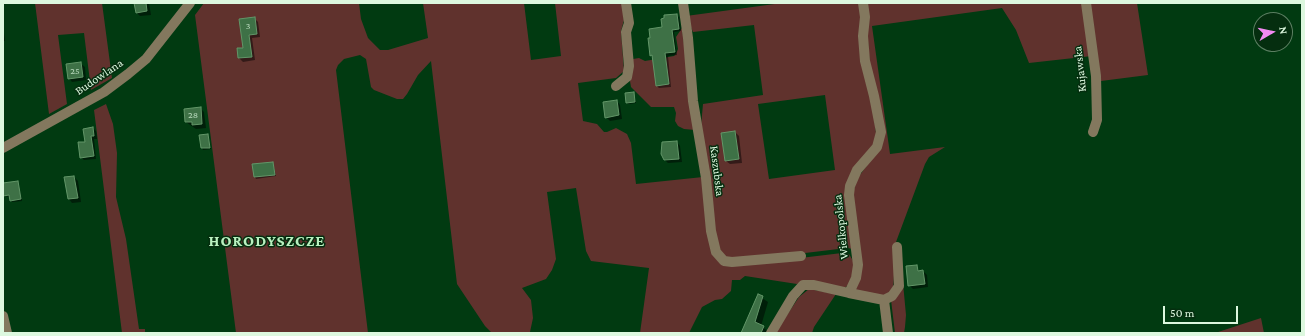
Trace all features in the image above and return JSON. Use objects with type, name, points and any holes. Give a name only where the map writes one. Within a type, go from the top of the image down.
[{"type":"street","name":"Budowlana","points":[[3,148],[104,92],[128,74],[151,53],[190,3]]},
{"type":"street","points":[[616,86],[627,77],[629,66],[626,32],[629,23],[626,3]]},
{"type":"street","name":"Kaszubska","points":[[683,3],[688,38],[693,96],[706,178],[711,231],[716,252],[724,261],[732,262],[801,256]]},
{"type":"street","name":"Wielkopolska","points":[[849,293],[856,278],[858,265],[849,195],[850,186],[857,170],[877,147],[881,132],[865,61],[863,3]]},
{"type":"street","name":"Kujawska","points":[[1086,3],[1096,76],[1097,120],[1093,132]]},
{"type":"street","points":[[771,333],[793,296],[803,285],[884,300],[892,296],[899,286],[897,247]]},
{"type":"street","points":[[884,300],[888,333]]},
{"type":"street","points":[[3,316],[7,333]]},
{"type":"shaded area","points":[[35,3],[102,3],[112,78],[91,90],[84,33],[58,35],[67,104],[49,114]]},
{"type":"shaded area","points":[[204,3],[359,3],[361,19],[368,38],[380,50],[388,50],[428,38],[423,3],[524,3],[531,60],[561,56],[555,3],[622,3],[624,20],[621,31],[624,71],[616,78],[578,83],[583,121],[597,124],[604,132],[616,128],[627,134],[631,143],[636,184],[703,177],[722,264],[792,259],[842,253],[849,254],[855,264],[850,283],[846,287],[841,287],[801,282],[797,284],[745,276],[740,280],[732,280],[731,291],[722,299],[715,300],[702,307],[689,333],[640,333],[649,268],[591,261],[586,251],[576,188],[547,192],[556,259],[552,270],[546,279],[522,288],[531,300],[533,318],[530,332],[492,333],[485,326],[457,284],[431,61],[418,75],[403,99],[397,99],[374,90],[371,87],[366,59],[360,55],[344,59],[338,65],[336,70],[368,333],[236,333],[195,15]]},
{"type":"shaded area","points":[[782,3],[860,3],[877,141],[850,179],[854,249],[847,248],[738,261],[725,258],[717,250],[701,126],[703,104],[763,95],[754,25],[693,32],[686,16]],"holes":[[[825,95],[835,170],[769,179],[758,104]]]},
{"type":"shaded area","points":[[865,3],[1084,3],[1092,56],[1029,63],[1016,30],[1002,8],[872,26],[890,154],[945,147],[929,157],[925,164],[896,242],[893,292],[881,297],[854,292],[852,196],[857,179],[881,146],[871,80]]},
{"type":"shaded area","points":[[1089,3],[1137,3],[1148,75],[1101,81]]},
{"type":"shaded area","points":[[682,28],[695,130],[684,129],[678,126],[675,121],[676,113],[674,107],[651,107],[631,87],[630,81],[633,59],[639,58],[645,61],[674,56],[676,54],[678,49],[676,37]]},
{"type":"shaded area","points":[[106,104],[113,124],[117,153],[116,197],[126,239],[139,329],[145,329],[145,333],[122,333],[94,110]]},
{"type":"shaded area","points":[[903,283],[906,315],[905,327],[904,333],[895,333],[891,300]]},
{"type":"shaded area","points":[[809,289],[836,294],[814,327],[812,333],[775,333],[799,297]]},
{"type":"shaded area","points":[[1261,318],[1264,333],[1215,333]]},
{"type":"building","points":[[134,3],[146,3],[147,11],[136,13]]},
{"type":"building","points":[[677,14],[679,29],[672,30],[675,52],[665,53],[669,84],[656,86],[652,55],[650,56],[648,38],[650,38],[649,29],[662,27],[661,19],[664,18],[664,15]]},
{"type":"building","points":[[255,17],[257,34],[249,35],[252,57],[238,58],[237,48],[243,48],[239,19]]},
{"type":"building","points":[[81,62],[83,77],[68,79],[66,64]]},
{"type":"building","points":[[634,92],[635,102],[626,103],[625,93]]},
{"type":"building","points":[[617,100],[619,115],[605,118],[603,102]]},
{"type":"building","points":[[201,107],[202,124],[192,125],[192,122],[185,122],[184,109]]},
{"type":"building","points":[[93,127],[94,136],[91,136],[94,156],[80,158],[78,142],[85,142],[83,129]]},
{"type":"building","points":[[735,131],[739,159],[725,161],[721,133]]},
{"type":"building","points":[[208,134],[210,148],[201,148],[199,135]]},
{"type":"building","points":[[677,141],[679,159],[664,160],[661,154],[662,142]]},
{"type":"building","points":[[273,162],[275,175],[254,177],[252,164]]},
{"type":"building","points":[[74,176],[78,198],[68,199],[64,177]]},
{"type":"building","points":[[18,181],[21,199],[10,201],[9,195],[3,196],[3,183]]},
{"type":"building","points":[[917,265],[918,271],[923,270],[925,284],[908,286],[906,266]]},
{"type":"building","points":[[758,294],[763,296],[755,322],[764,326],[761,333],[741,333]]},
{"type":"district","name":"HORODYSZCZE","points":[[267,241]]}]
